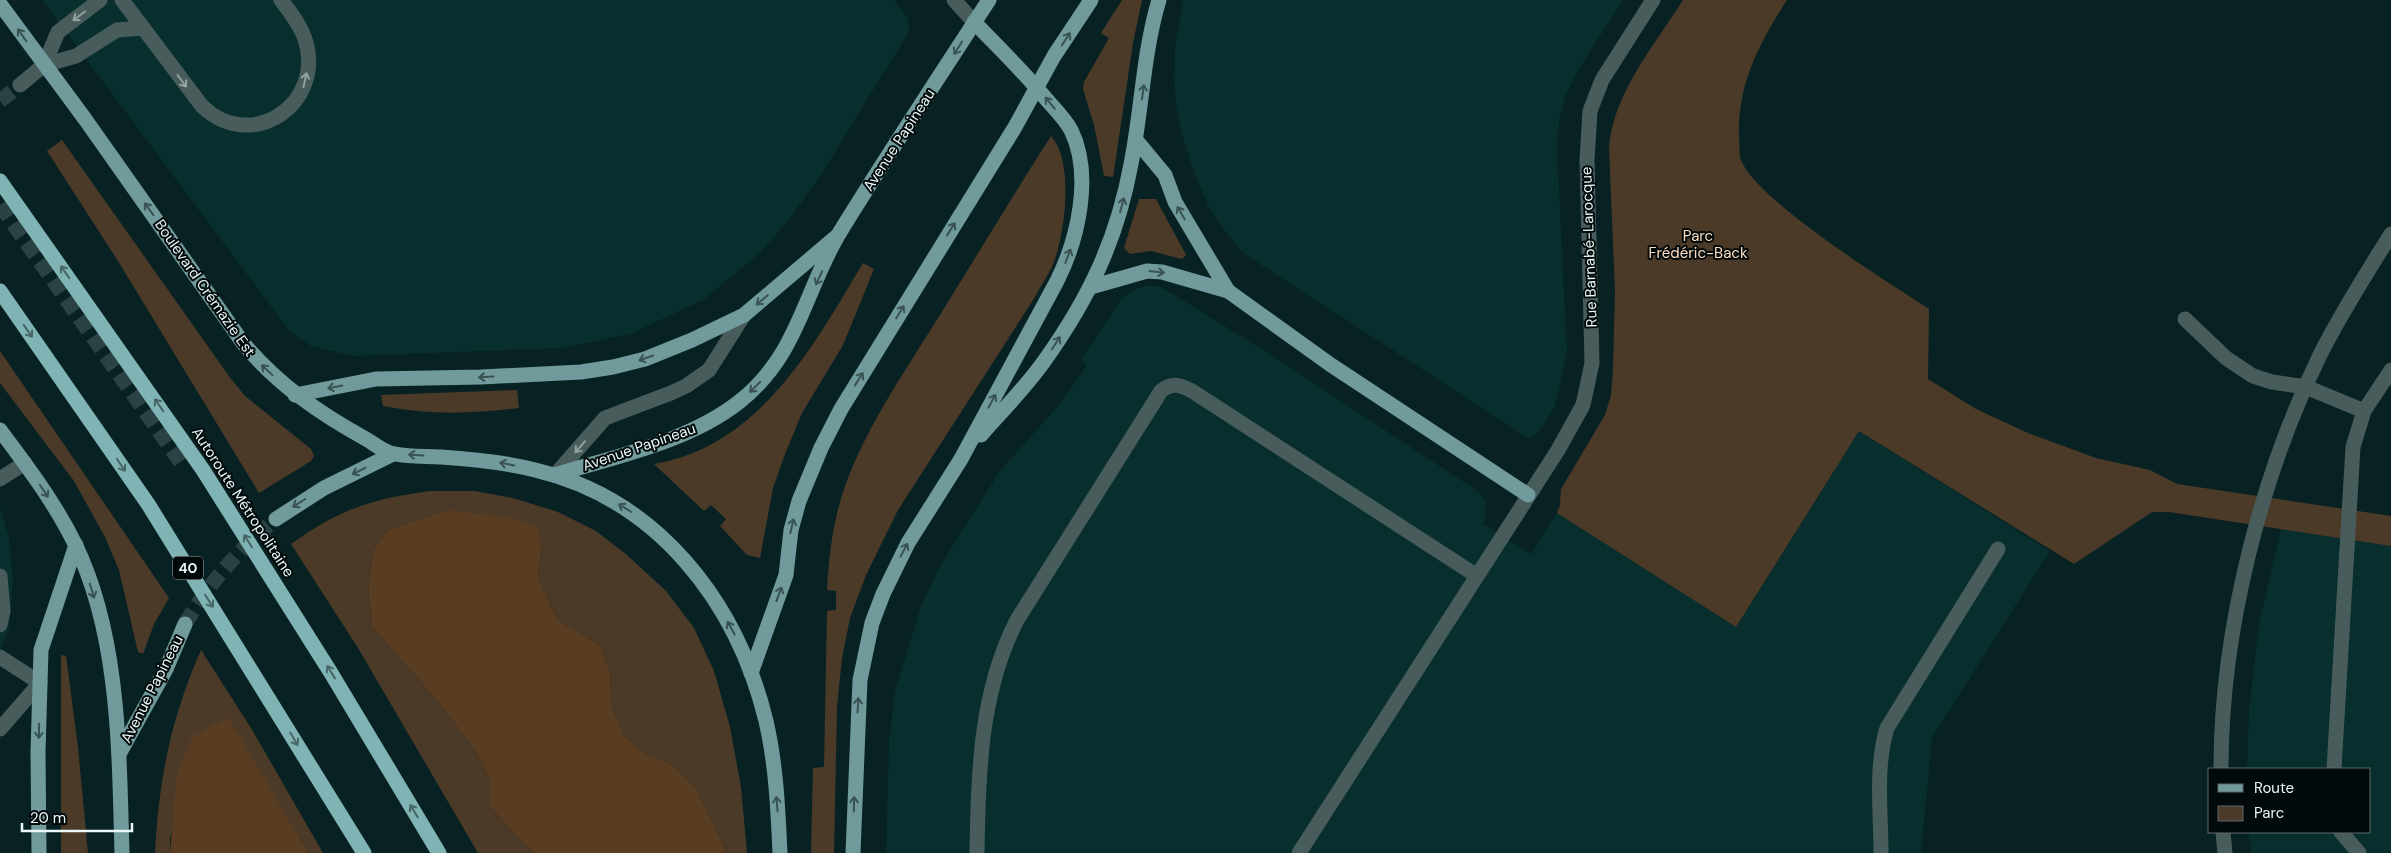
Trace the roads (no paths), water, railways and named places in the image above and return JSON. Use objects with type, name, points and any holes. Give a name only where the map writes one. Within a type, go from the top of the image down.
[{"type":"highway","name":"Autoroute Métropolitaine","points":[[0,181],[203,470],[332,673],[439,853]]},
{"type":"highway","name":"40","points":[[0,291],[148,504],[364,853]]},
{"type":"main road","name":"Avenue Papineau","points":[[555,476],[680,435],[722,414],[740,401],[767,374],[786,349],[839,234],[989,0]]},
{"type":"main road","points":[[751,673],[786,575],[791,530],[799,501],[820,448],[841,409],[1091,0]]},
{"type":"main road","points":[[961,459],[1044,361],[1091,287],[1108,251],[1123,205],[1136,140],[1158,0]]},
{"type":"main road","name":"Boulevard Crémazie Est","points":[[0,4],[86,119],[243,343],[258,362],[295,395],[345,428],[393,454],[497,462],[555,476],[602,494],[640,517],[658,532],[699,578],[719,607],[736,638],[751,673],[766,721],[771,746],[780,853]]},
{"type":"main road","points":[[853,853],[860,680],[865,647],[883,594],[926,512],[961,459],[1064,267],[1078,224],[1081,197],[1080,170],[1076,143],[1066,123],[1037,87],[974,22]]},
{"type":"main road","points":[[1136,140],[1165,175],[1175,202],[1228,291]]},
{"type":"main road","points":[[295,395],[376,379],[481,377],[581,372],[613,367],[670,349],[744,315],[839,234]]},
{"type":"main road","points":[[1091,287],[1147,271],[1162,272],[1228,291],[1331,365],[1528,496]]},
{"type":"main road","points":[[0,430],[60,515],[76,545],[93,594],[106,648],[115,714],[122,853]]},
{"type":"main road","points":[[276,520],[324,488],[393,454]]},
{"type":"main road","points":[[39,853],[41,650],[76,545]]},
{"type":"main road","name":"Avenue Papineau","points":[[118,754],[166,669],[185,624]]},
{"type":"street","points":[[44,65],[58,32],[100,0]]},
{"type":"street","points":[[122,0],[212,117],[239,124],[258,124],[272,120],[286,111],[298,99],[304,87],[308,55],[305,40],[300,27],[281,0]]},
{"type":"street","points":[[954,0],[974,22]]},
{"type":"street","name":"Rue Barnabé-Larocque","points":[[1299,853],[1528,496],[1574,423],[1583,405],[1589,383],[1592,344],[1586,160],[1590,111],[1602,80],[1653,0]]},
{"type":"street","points":[[20,86],[44,65],[76,56],[117,30],[142,28]]},
{"type":"street","points":[[2221,768],[2221,747],[2230,662],[2244,582],[2268,485],[2294,414],[2320,355],[2347,306],[2391,234]]},
{"type":"street","name":"Avenue Papineau","points":[[555,476],[605,418],[671,394],[709,370],[744,315]]},
{"type":"street","points":[[2186,319],[2226,358],[2253,376],[2272,382],[2306,387],[2364,411]]},
{"type":"street","points":[[2334,768],[2353,447],[2364,411],[2391,370]]},
{"type":"street","points":[[977,853],[979,760],[994,680],[1008,639],[1017,620],[1161,391],[1168,386],[1175,384],[1192,391],[1477,576]]},
{"type":"street","points":[[0,479],[24,463]]},
{"type":"street","points":[[1881,853],[1881,746],[1887,728],[1998,549]]},
{"type":"street","points":[[0,576],[3,611],[0,625]]},
{"type":"street","points":[[0,657],[40,683],[0,729]]},
{"type":"street","points":[[2223,833],[2225,853]]},
{"type":"street","points":[[2342,833],[2359,853]]},
{"type":"tunnel","points":[[0,101],[20,85]]},
{"type":"tunnel","points":[[0,205],[184,467]]},
{"type":"tunnel","points":[[185,624],[205,593],[226,567],[276,519]]},
{"type":"park label","name":"Parc Frédéric-Back","points":[[1698,244]]}]
